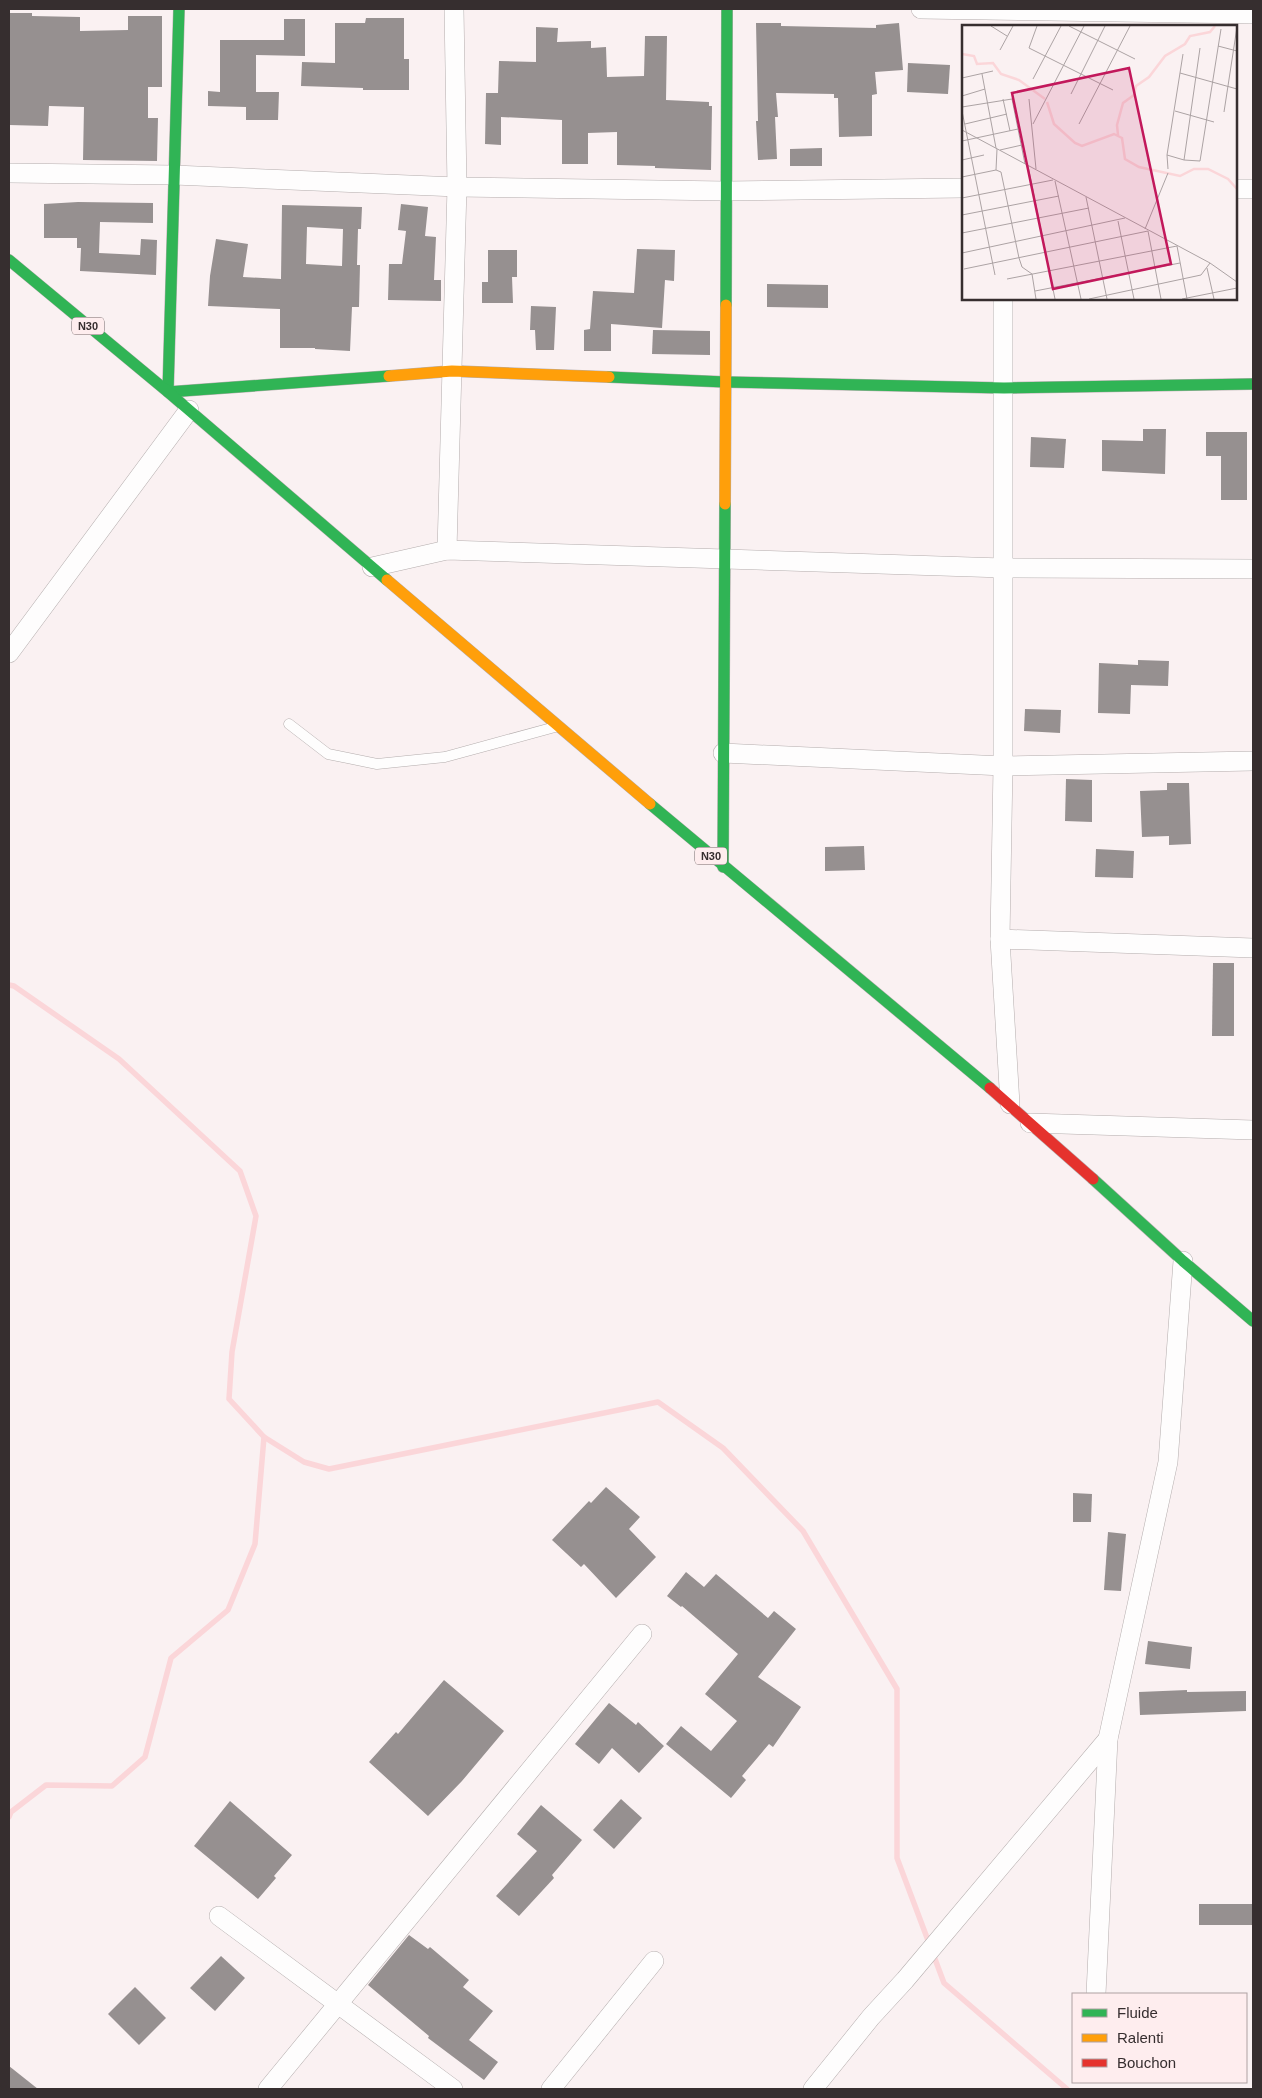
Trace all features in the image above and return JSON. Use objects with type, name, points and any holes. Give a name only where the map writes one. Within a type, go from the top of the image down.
[{"type":"street","points":[[179,9],[168,392],[452,371],[725,382],[1004,388],[1253,384]]},
{"type":"street","points":[[447,550],[457,187],[454,9]]},
{"type":"street","points":[[723,867],[727,9]]},
{"type":"street","points":[[920,9],[1001,15],[1253,14]]},
{"type":"street","points":[[9,173],[174,175],[457,187],[726,190],[962,188]]},
{"type":"street","points":[[1237,189],[1253,189]]},
{"type":"street","name":"N30","points":[[9,260],[168,392],[723,867],[1010,1104],[1183,1261],[1253,1321]]},
{"type":"street","points":[[1003,300],[1003,766],[1000,939],[1010,1104]]},
{"type":"street","points":[[9,653],[188,410]]},
{"type":"street","points":[[372,567],[447,550],[1003,568],[1253,569]]},
{"type":"street","points":[[723,753],[1003,766],[1253,761]]},
{"type":"street","points":[[1000,939],[1253,948]]},
{"type":"street","points":[[1030,1123],[1253,1130]]},
{"type":"street","points":[[1096,1993],[1108,1739],[1168,1462],[1183,1261]]},
{"type":"street","points":[[1253,1304],[1253,1321]]},
{"type":"street","points":[[268,2089],[642,1634]]},
{"type":"street","points":[[813,2089],[1108,1739]]},
{"type":"street","points":[[219,1916],[453,2089]]},
{"type":"street","points":[[551,2089],[654,1961]]},
{"type":"lane","points":[[289,724],[328,754],[376,764],[445,757],[559,726]]},
{"type":"building","points":[[9,13],[32,13],[32,16],[80,17],[80,31],[128,30],[128,16],[162,16],[162,87],[148,87],[148,118],[158,118],[157,161],[83,160],[84,107],[49,106],[48,126],[9,125]]},
{"type":"building","points":[[366,18],[404,18],[404,59],[409,59],[409,90],[363,90],[363,88],[301,86],[302,62],[335,63],[335,23],[365,23]]},
{"type":"building","points":[[284,19],[305,19],[305,56],[256,55],[256,92],[279,92],[278,120],[246,120],[246,107],[208,106],[208,91],[220,92],[220,40],[284,40]]},
{"type":"building","points":[[756,23],[781,23],[781,26],[876,28],[876,25],[899,23],[903,70],[875,72],[877,94],[872,95],[872,136],[839,137],[838,98],[834,98],[834,94],[776,93],[778,117],[775,117],[777,159],[758,160]]},
{"type":"building","points":[[536,27],[558,28],[557,42],[591,41],[591,48],[606,47],[607,77],[644,76],[645,36],[667,36],[666,100],[709,102],[709,106],[712,106],[711,170],[617,165],[617,132],[588,133],[588,164],[562,164],[562,120],[501,117],[501,145],[485,144],[486,93],[498,93],[499,61],[536,62]]},
{"type":"building","points":[[908,63],[950,65],[948,94],[907,92]]},
{"type":"building","points":[[822,148],[822,166],[790,166],[790,149]]},
{"type":"building","points":[[78,202],[153,203],[153,223],[100,222],[99,253],[140,255],[141,239],[157,240],[156,275],[80,271],[81,248],[77,248],[77,238],[44,238],[44,204]]},
{"type":"building","points":[[401,204],[428,207],[425,236],[436,237],[434,280],[441,280],[441,301],[388,300],[389,264],[402,264],[406,231],[398,230]]},
{"type":"building","points":[[282,205],[362,207],[361,229],[358,229],[357,265],[360,265],[359,307],[352,307],[350,351],[280,348],[280,309],[208,306],[210,276],[216,239],[248,244],[243,277],[281,279]],"holes":[[[307,227],[343,229],[342,266],[306,264]]]},
{"type":"building","points":[[637,249],[675,250],[674,281],[665,280],[662,328],[611,324],[611,351],[584,351],[584,330],[590,329],[593,291],[634,293]]},
{"type":"building","points":[[488,250],[517,250],[517,277],[512,277],[513,303],[482,303],[482,282],[488,282]]},
{"type":"building","points":[[767,284],[828,285],[828,308],[767,307]]},
{"type":"building","points":[[531,306],[556,307],[554,350],[536,350],[535,330],[530,330]]},
{"type":"building","points":[[653,330],[710,331],[710,355],[652,354]]},
{"type":"building","points":[[1143,429],[1166,429],[1165,474],[1102,471],[1102,440],[1143,441]]},
{"type":"building","points":[[1206,432],[1247,432],[1247,500],[1221,500],[1221,456],[1206,456]]},
{"type":"building","points":[[1031,437],[1066,439],[1064,468],[1030,467]]},
{"type":"building","points":[[1138,660],[1169,661],[1168,686],[1131,685],[1130,714],[1098,713],[1099,663],[1138,665]]},
{"type":"building","points":[[1025,709],[1061,710],[1060,733],[1024,731]]},
{"type":"building","points":[[1066,779],[1092,780],[1092,822],[1065,821]]},
{"type":"building","points":[[1167,783],[1189,783],[1191,844],[1169,845],[1169,836],[1142,837],[1140,791],[1167,790]]},
{"type":"building","points":[[864,846],[865,870],[825,871],[825,847]]},
{"type":"building","points":[[1096,849],[1134,851],[1133,878],[1095,877]]},
{"type":"building","points":[[1213,963],[1234,963],[1234,1036],[1212,1036]]},
{"type":"building","points":[[606,1487],[640,1517],[629,1529],[656,1557],[616,1598],[584,1564],[581,1567],[552,1540],[589,1501],[591,1503]]},
{"type":"building","points":[[1073,1493],[1092,1494],[1091,1522],[1073,1522]]},
{"type":"building","points":[[1108,1532],[1126,1534],[1121,1591],[1104,1590]]},
{"type":"building","points":[[686,1572],[704,1587],[716,1574],[768,1618],[774,1611],[796,1629],[758,1677],[801,1707],[773,1747],[769,1744],[742,1776],[746,1780],[731,1798],[666,1744],[681,1726],[711,1751],[737,1721],[705,1694],[738,1654],[682,1606],[667,1596]]},
{"type":"building","points":[[1148,1641],[1192,1647],[1190,1669],[1145,1664]]},
{"type":"building","points":[[444,1680],[504,1731],[462,1781],[428,1816],[369,1762],[396,1732],[398,1734]]},
{"type":"building","points":[[1187,1690],[1187,1692],[1246,1691],[1246,1711],[1140,1715],[1139,1692]]},
{"type":"building","points":[[609,1703],[636,1725],[638,1722],[664,1746],[639,1773],[612,1748],[599,1764],[575,1744]]},
{"type":"building","points":[[621,1799],[642,1818],[614,1849],[593,1830]]},
{"type":"building","points":[[230,1801],[292,1855],[258,1899],[194,1846]]},
{"type":"building","points":[[541,1805],[582,1840],[552,1875],[554,1878],[519,1916],[496,1896],[537,1851],[517,1834]]},
{"type":"building","points":[[1199,1904],[1253,1904],[1253,1925],[1199,1925]]},
{"type":"building","points":[[409,1935],[428,1949],[430,1947],[469,1980],[463,1987],[493,2011],[469,2040],[498,2062],[484,2080],[428,2038],[429,2036],[368,1985]]},
{"type":"building","points":[[221,1956],[245,1978],[215,2011],[190,1988]]},
{"type":"building","points":[[135,1987],[166,2018],[139,2045],[108,2014]]},
{"type":"building","points":[[9,2066],[38,2089],[9,2089]]},
{"type":"waterway","points":[[9,985],[14,986],[119,1059],[240,1171],[256,1216],[232,1352],[229,1399],[264,1437],[304,1462],[329,1469],[658,1402],[723,1448],[803,1531],[897,1689],[897,1858],[944,1983],[1067,2089]]},
{"type":"waterway","points":[[9,1817],[11,1812],[46,1785],[112,1786],[145,1757],[171,1658],[228,1610],[255,1544],[264,1437]]},
{"type":"traffic: fast","points":[[179,9],[168,392],[389,376]]},
{"type":"traffic: fast","points":[[726,305],[727,9]]},
{"type":"traffic: fast","points":[[9,260],[168,392],[387,580]]},
{"type":"traffic: fast","points":[[609,377],[725,382],[1004,388],[1253,384]]},
{"type":"traffic: fast","points":[[723,867],[725,504]]},
{"type":"traffic: fast","points":[[650,804],[990,1088]]},
{"type":"traffic: fast","points":[[1093,1179],[1183,1261],[1253,1321]]},
{"type":"traffic: slow","points":[[725,504],[726,305]]},
{"type":"traffic: slow","points":[[389,376],[452,371],[609,377]]},
{"type":"traffic: slow","points":[[387,580],[650,804]]},
{"type":"traffic: jam","points":[[990,1088],[1093,1179]]}]
